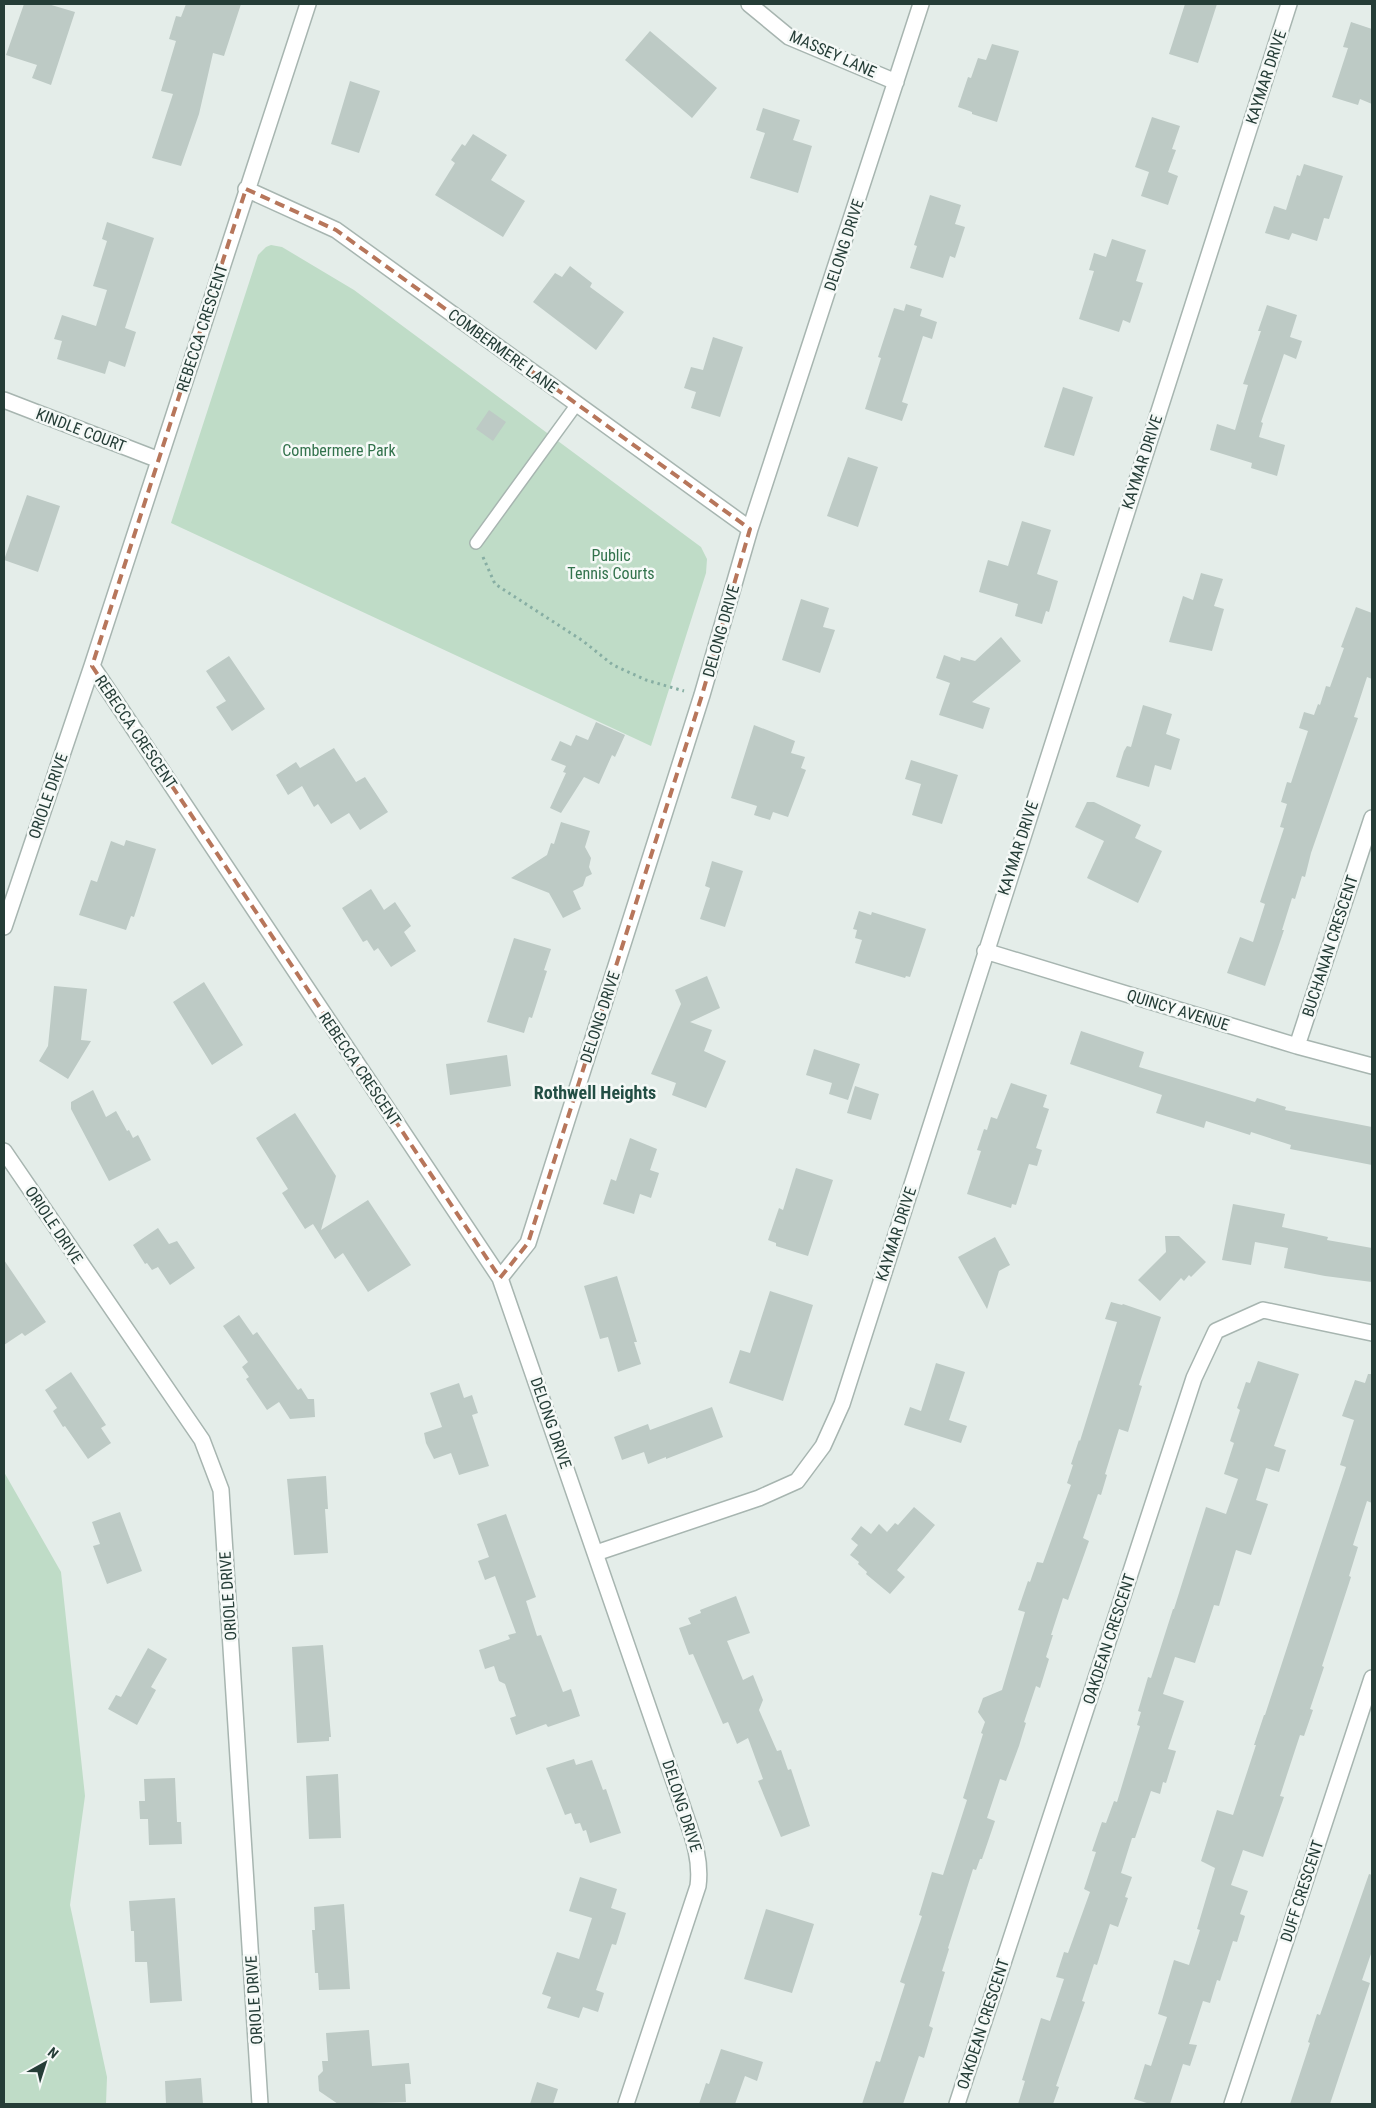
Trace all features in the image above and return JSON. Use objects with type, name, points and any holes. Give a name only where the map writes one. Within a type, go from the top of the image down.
[{"type":"street","name":"REBECCA CRESCENT","points":[[308,4],[246,189],[92,666],[500,1278]]},
{"type":"street","name":"MASSEY LANE","points":[[749,4],[789,37],[896,82]]},
{"type":"street","name":"DELONG DRIVE","points":[[626,2104],[698,1886],[700,1868],[698,1854],[682,1802],[500,1278],[528,1243],[702,695],[750,529],[921,4]]},
{"type":"street","name":"KAYMAR DRIVE","points":[[596,1553],[760,1498],[797,1481],[823,1446],[842,1404],[985,951],[1289,4]]},
{"type":"street","name":"COMBERMERE LANE","points":[[246,189],[336,230],[750,529]]},
{"type":"street","name":"KINDLE COURT","points":[[4,400],[159,460]]},
{"type":"street","name":"ORIOLE DRIVE","points":[[4,926],[92,666]]},
{"type":"street","name":"BUCHANAN CRESCENT","points":[[1297,1046],[1372,818]]},
{"type":"street","name":"QUINCY AVENUE","points":[[985,951],[1297,1046],[1372,1066]]},
{"type":"street","name":"ORIOLE DRIVE","points":[[4,1151],[202,1440],[221,1490],[260,2104]]},
{"type":"street","name":"OAKDEAN CRESCENT","points":[[957,2104],[1194,1378],[1216,1331],[1263,1310],[1372,1333]]},
{"type":"street","name":"DUFF CRESCENT","points":[[1232,2104],[1372,1678]]},
{"type":"lane","points":[[476,543],[577,404]]},
{"type":"path","points":[[476,543],[495,584],[583,642],[614,665],[646,680],[702,695]]},
{"type":"highlighted area","points":[[246,189],[336,230],[750,529],[702,695],[528,1243],[500,1278],[92,666]]},
{"type":"green space","name":"Combermere Park","points":[[271,245],[282,247],[354,290],[701,547],[707,559],[706,573],[651,746],[171,523],[258,255]]},
{"type":"green space","points":[[4,1472],[61,1572],[85,1796],[70,1905],[107,2077],[106,2104],[4,2104]]},
{"type":"building","points":[[24,4],[48,4],[75,12],[51,85],[32,78],[37,65],[6,55]]},
{"type":"building","points":[[186,4],[241,4],[224,56],[213,53],[199,114],[181,166],[152,158],[173,94],[161,91],[176,41],[169,39],[176,16],[181,17]]},
{"type":"building","points":[[1185,4],[1217,4],[1198,63],[1169,54]]},
{"type":"building","points":[[1351,22],[1372,29],[1372,104],[1360,99],[1358,105],[1332,97],[1348,48],[1343,47]]},
{"type":"building","points":[[650,31],[717,88],[692,118],[625,60]]},
{"type":"building","points":[[992,44],[1019,51],[997,122],[972,114],[972,112],[958,107],[968,77],[971,78],[978,58],[986,60]]},
{"type":"building","points":[[350,81],[380,91],[359,153],[331,144]]},
{"type":"building","points":[[763,108],[800,120],[793,140],[812,146],[798,193],[750,178],[765,133],[756,130]]},
{"type":"building","points":[[1152,117],[1180,126],[1172,149],[1176,150],[1168,172],[1178,176],[1168,205],[1141,196],[1149,172],[1135,167]]},
{"type":"building","points":[[473,134],[507,155],[491,180],[525,201],[503,237],[435,195],[455,163],[451,160],[462,144],[465,146]]},
{"type":"building","points":[[1304,164],[1343,176],[1329,219],[1324,218],[1317,241],[1292,233],[1289,240],[1265,233],[1274,206],[1286,210],[1297,175],[1300,176]]},
{"type":"building","points":[[930,195],[961,205],[955,224],[965,227],[955,258],[950,256],[943,278],[910,268],[917,246],[914,245]]},
{"type":"building","points":[[107,222],[154,238],[125,328],[136,332],[125,367],[109,361],[105,374],[57,359],[62,341],[54,339],[62,315],[96,326],[107,290],[93,286],[107,241],[102,239]]},
{"type":"building","points":[[1112,239],[1146,250],[1136,281],[1143,283],[1130,323],[1123,320],[1119,332],[1079,319],[1094,271],[1089,270],[1094,253],[1106,257]]},
{"type":"building","points":[[570,266],[592,283],[590,287],[624,312],[596,350],[533,302],[555,273],[562,277]]},
{"type":"building","points":[[906,304],[922,309],[920,316],[937,322],[932,339],[923,336],[902,402],[908,404],[902,421],[865,409],[881,358],[878,357],[894,308],[904,311]]},
{"type":"building","points":[[1267,305],[1297,315],[1290,337],[1302,341],[1296,359],[1284,354],[1261,422],[1263,423],[1259,437],[1285,445],[1277,476],[1251,468],[1252,463],[1210,450],[1217,424],[1235,430],[1248,385],[1243,384],[1261,331],[1258,331]]},
{"type":"building","points":[[713,337],[743,347],[720,417],[691,408],[696,392],[684,388],[691,367],[703,370]]},
{"type":"building","points":[[1063,387],[1093,397],[1074,456],[1044,447]]},
{"type":"building","points":[[489,410],[506,422],[493,441],[476,429]]},
{"type":"building","points":[[848,457],[878,467],[858,527],[827,516]]},
{"type":"building","points":[[27,495],[60,506],[38,572],[4,560]]},
{"type":"building","points":[[1022,521],[1051,530],[1037,574],[1058,581],[1049,612],[1046,611],[1042,624],[1015,616],[1018,604],[979,592],[988,560],[1008,566]]},
{"type":"building","points":[[1201,573],[1223,579],[1214,606],[1224,609],[1212,651],[1169,642],[1183,596],[1193,600]]},
{"type":"building","points":[[801,599],[829,608],[823,627],[835,630],[820,673],[782,660]]},
{"type":"building","points":[[1356,607],[1372,613],[1372,679],[1367,677],[1354,717],[1358,718],[1311,853],[1305,877],[1302,876],[1295,899],[1292,898],[1282,930],[1284,930],[1265,986],[1227,973],[1240,937],[1253,942],[1265,904],[1260,902],[1284,828],[1280,827],[1287,804],[1281,802],[1287,782],[1291,783],[1308,731],[1299,728],[1304,712],[1314,715],[1318,704],[1320,705],[1326,686],[1330,687],[1344,648],[1341,647]]},
{"type":"building","points":[[1001,637],[1021,661],[972,702],[990,708],[983,729],[939,715],[950,683],[936,678],[944,655],[960,661],[961,657],[975,661]]},
{"type":"building","points":[[229,656],[265,709],[232,731],[216,707],[226,701],[206,671]]},
{"type":"building","points":[[1143,705],[1172,714],[1166,734],[1180,739],[1171,770],[1155,765],[1149,787],[1116,777],[1124,751],[1127,746],[1131,747]]},
{"type":"building","points":[[596,722],[625,735],[615,757],[612,755],[599,784],[584,777],[561,813],[550,808],[566,773],[563,772],[566,766],[551,760],[560,741],[571,746],[576,735],[588,740]]},
{"type":"building","points":[[754,725],[795,741],[791,753],[805,757],[801,768],[806,770],[788,817],[773,812],[770,820],[754,815],[757,806],[731,798]]},
{"type":"building","points":[[334,748],[356,782],[365,777],[388,812],[360,830],[349,813],[331,824],[318,804],[314,807],[302,786],[288,795],[276,775],[296,762],[300,768]]},
{"type":"building","points":[[911,760],[958,775],[942,824],[912,815],[921,784],[905,779]]},
{"type":"building","points":[[1087,802],[1094,802],[1141,825],[1135,838],[1162,851],[1138,903],[1087,878],[1104,841],[1075,827]]},
{"type":"building","points":[[561,822],[590,831],[585,847],[591,858],[589,867],[592,874],[586,877],[583,886],[573,891],[581,909],[563,918],[549,893],[511,878],[547,855],[551,843],[554,844]]},
{"type":"building","points":[[126,840],[156,849],[134,917],[131,916],[126,930],[79,915],[91,880],[97,882],[111,841],[124,846]]},
{"type":"building","points":[[712,861],[743,871],[725,927],[700,919],[710,888],[705,886]]},
{"type":"building","points":[[371,889],[384,910],[395,902],[411,926],[404,932],[416,951],[391,967],[378,948],[374,951],[367,940],[363,942],[342,908]]},
{"type":"building","points":[[859,911],[871,915],[872,912],[926,929],[910,977],[906,976],[905,978],[855,963],[862,940],[855,938],[857,930],[853,929]]},
{"type":"building","points":[[514,938],[551,949],[544,970],[547,971],[532,1018],[529,1017],[524,1033],[487,1022]]},
{"type":"building","points":[[707,976],[720,1008],[690,1022],[712,1030],[704,1051],[726,1061],[706,1108],[672,1095],[676,1083],[651,1074],[681,1004],[675,990]]},
{"type":"building","points":[[204,982],[243,1045],[212,1065],[173,1002]]},
{"type":"building","points":[[54,986],[87,989],[81,1040],[91,1041],[68,1079],[39,1061],[48,1046]]},
{"type":"building","points":[[1081,1031],[1144,1052],[1139,1067],[1255,1102],[1257,1098],[1286,1107],[1285,1110],[1372,1127],[1372,1165],[1290,1149],[1291,1145],[1251,1132],[1250,1135],[1206,1121],[1204,1128],[1156,1113],[1162,1095],[1070,1064]]},
{"type":"building","points":[[814,1049],[860,1064],[848,1100],[829,1094],[832,1083],[806,1075]]},
{"type":"building","points":[[507,1055],[511,1086],[450,1095],[446,1064]]},
{"type":"building","points":[[1011,1083],[1047,1095],[1043,1107],[1049,1109],[1036,1148],[1042,1150],[1037,1166],[1029,1164],[1016,1205],[1012,1204],[1011,1208],[967,1194],[981,1151],[977,1150],[984,1129],[987,1130],[991,1117],[997,1119]]},
{"type":"building","points":[[855,1086],[879,1094],[871,1120],[847,1113]]},
{"type":"building","points":[[93,1090],[106,1117],[116,1111],[133,1138],[138,1135],[151,1160],[109,1181],[71,1109],[71,1102]]},
{"type":"building","points":[[295,1113],[336,1176],[321,1230],[368,1200],[411,1265],[368,1292],[343,1253],[335,1259],[313,1224],[305,1229],[282,1193],[288,1189],[256,1138]]},
{"type":"building","points":[[630,1138],[657,1149],[650,1170],[659,1173],[651,1198],[640,1194],[634,1214],[603,1204],[611,1179],[616,1181]]},
{"type":"building","points":[[796,1168],[833,1180],[808,1256],[776,1246],[776,1243],[768,1240],[779,1208],[783,1210]]},
{"type":"building","points":[[1233,1204],[1285,1214],[1282,1227],[1328,1237],[1327,1240],[1372,1248],[1372,1282],[1284,1268],[1288,1248],[1255,1242],[1251,1265],[1222,1260]]},
{"type":"building","points":[[158,1228],[169,1244],[177,1241],[195,1268],[170,1285],[158,1267],[152,1270],[147,1263],[145,1264],[133,1245]]},
{"type":"building","points":[[1165,1236],[1179,1236],[1206,1262],[1191,1277],[1189,1275],[1184,1281],[1181,1278],[1160,1301],[1138,1280],[1166,1252]]},
{"type":"building","points":[[995,1237],[1010,1265],[999,1271],[987,1309],[958,1257]]},
{"type":"building","points":[[4,1260],[46,1322],[25,1336],[22,1333],[4,1345]]},
{"type":"building","points":[[617,1276],[637,1342],[634,1342],[641,1364],[618,1372],[608,1337],[600,1339],[584,1286]]},
{"type":"building","points":[[770,1291],[813,1305],[783,1401],[729,1383],[740,1350],[750,1353]]},
{"type":"building","points":[[1111,1302],[1123,1304],[1161,1317],[1139,1385],[1142,1386],[1128,1432],[1119,1429],[1105,1474],[1107,1475],[1101,1495],[1098,1494],[1083,1538],[1089,1541],[1068,1600],[1063,1598],[1051,1635],[1053,1635],[1046,1657],[1049,1659],[1040,1688],[1036,1686],[1024,1722],[1026,1723],[1019,1746],[1006,1781],[1000,1779],[987,1818],[995,1821],[982,1859],[980,1859],[976,1870],[973,1869],[948,1948],[942,1971],[945,1972],[929,2026],[933,2028],[924,2058],[919,2056],[903,2104],[862,2104],[876,2061],[880,2062],[905,1984],[900,1982],[922,1916],[919,1915],[932,1872],[943,1875],[967,1800],[963,1798],[985,1722],[978,1712],[983,1698],[1002,1690],[1025,1612],[1018,1610],[1037,1562],[1043,1563],[1071,1485],[1067,1483],[1073,1465],[1071,1464],[1117,1322],[1105,1319]]},
{"type":"building","points":[[239,1315],[253,1335],[257,1332],[298,1390],[301,1388],[308,1399],[314,1399],[315,1417],[290,1419],[279,1402],[267,1410],[246,1379],[249,1377],[242,1367],[248,1362],[223,1326]]},
{"type":"building","points":[[1258,1361],[1299,1374],[1274,1446],[1286,1450],[1279,1472],[1266,1468],[1256,1500],[1268,1504],[1251,1555],[1236,1550],[1219,1606],[1214,1605],[1195,1663],[1175,1657],[1163,1694],[1184,1701],[1168,1749],[1176,1751],[1166,1783],[1163,1782],[1160,1794],[1151,1791],[1135,1838],[1132,1838],[1121,1873],[1132,1877],[1125,1897],[1128,1898],[1118,1927],[1110,1924],[1097,1965],[1094,1964],[1082,2001],[1085,2002],[1056,2086],[1059,2087],[1053,2104],[1018,2104],[1025,2081],[1022,2080],[1041,2018],[1050,2021],[1064,1979],[1056,1977],[1064,1952],[1068,1953],[1090,1892],[1084,1889],[1096,1852],[1092,1851],[1102,1822],[1106,1823],[1114,1801],[1117,1802],[1140,1726],[1137,1725],[1141,1712],[1138,1711],[1148,1677],[1151,1678],[1206,1507],[1226,1514],[1238,1479],[1224,1474],[1234,1443],[1230,1441],[1240,1410],[1237,1408],[1246,1382],[1250,1383]]},
{"type":"building","points":[[936,1363],[965,1372],[949,1420],[967,1426],[961,1443],[904,1425],[910,1407],[921,1411]]},
{"type":"building","points":[[71,1372],[106,1425],[101,1428],[111,1443],[88,1459],[53,1411],[57,1408],[45,1390]]},
{"type":"building","points":[[1368,1374],[1372,1374],[1372,1503],[1367,1501],[1353,1545],[1358,1547],[1349,1576],[1351,1577],[1322,1666],[1324,1667],[1310,1709],[1313,1710],[1304,1736],[1300,1735],[1280,1796],[1284,1797],[1263,1857],[1243,1850],[1231,1885],[1248,1891],[1240,1914],[1245,1916],[1237,1942],[1233,1941],[1220,1981],[1217,1980],[1210,2003],[1203,2001],[1189,2044],[1197,2045],[1190,2066],[1183,2064],[1170,2104],[1150,2104],[1134,2099],[1145,2064],[1151,2066],[1167,2017],[1158,2014],[1174,1960],[1189,1965],[1200,1930],[1197,1929],[1215,1868],[1201,1861],[1217,1810],[1233,1815],[1256,1745],[1254,1745],[1346,1467],[1340,1465],[1354,1420],[1342,1416],[1355,1380],[1365,1383]]},
{"type":"building","points":[[459,1383],[464,1398],[472,1395],[478,1413],[472,1415],[489,1466],[459,1475],[451,1453],[434,1459],[426,1443],[424,1433],[442,1427],[430,1393]]},
{"type":"building","points":[[712,1407],[723,1437],[648,1464],[644,1452],[622,1460],[614,1437],[648,1424],[650,1430]]},
{"type":"building","points":[[326,1476],[328,1509],[325,1509],[328,1553],[294,1555],[287,1479]]},
{"type":"building","points":[[914,1507],[935,1525],[897,1570],[905,1577],[890,1594],[866,1574],[867,1572],[858,1564],[859,1562],[850,1555],[858,1545],[851,1539],[861,1526],[871,1534],[879,1524],[887,1532],[895,1523],[898,1525]]},
{"type":"building","points":[[120,1512],[142,1571],[107,1584],[93,1546],[100,1544],[92,1522]]},
{"type":"building","points":[[506,1514],[536,1597],[526,1601],[537,1636],[541,1635],[563,1692],[571,1689],[580,1716],[548,1727],[546,1724],[516,1735],[510,1718],[516,1716],[505,1684],[499,1681],[494,1666],[485,1669],[479,1650],[510,1639],[508,1635],[516,1633],[495,1576],[485,1580],[478,1561],[489,1557],[477,1524]]},
{"type":"building","points":[[736,1596],[750,1633],[727,1641],[743,1680],[753,1675],[763,1700],[759,1710],[777,1751],[781,1750],[788,1770],[791,1769],[810,1826],[781,1837],[758,1781],[763,1779],[748,1738],[737,1744],[728,1722],[723,1724],[693,1654],[689,1655],[679,1628],[691,1624],[688,1618],[701,1613],[700,1610]]},
{"type":"building","points":[[323,1645],[331,1737],[329,1737],[329,1741],[297,1743],[292,1647]]},
{"type":"building","points":[[148,1648],[167,1659],[151,1687],[156,1690],[137,1725],[108,1709],[116,1695],[121,1697]]},
{"type":"building","points":[[574,1759],[576,1765],[592,1760],[603,1790],[606,1789],[621,1833],[590,1843],[586,1830],[583,1831],[580,1823],[575,1824],[571,1813],[565,1815],[546,1768]]},
{"type":"building","points":[[338,1774],[341,1838],[309,1839],[306,1776]]},
{"type":"building","points":[[175,1778],[177,1822],[181,1822],[182,1844],[149,1845],[148,1819],[140,1819],[139,1801],[145,1801],[144,1779]]},
{"type":"building","points":[[1369,1874],[1372,1875],[1372,1951],[1362,1980],[1370,1983],[1330,2104],[1290,2104],[1310,2043],[1308,2042],[1317,2014],[1320,2015]]},
{"type":"building","points":[[580,1877],[617,1889],[611,1908],[626,1913],[616,1945],[612,1944],[596,1990],[604,1993],[598,2012],[583,2007],[579,2018],[547,2008],[551,1997],[542,1994],[557,1952],[579,1959],[592,1918],[569,1911]]},
{"type":"building","points":[[175,1898],[182,2001],[150,2003],[147,1962],[135,1962],[134,1931],[131,1931],[129,1901]]},
{"type":"building","points":[[344,1904],[350,1989],[319,1990],[318,1973],[315,1973],[312,1930],[315,1930],[314,1907]]},
{"type":"building","points":[[766,1909],[814,1924],[792,1993],[744,1979]]},
{"type":"building","points":[[369,2030],[372,2066],[409,2063],[411,2084],[405,2084],[406,2102],[338,2104],[319,2091],[318,2076],[323,2071],[322,2061],[328,2061],[326,2033]]},
{"type":"building","points":[[721,2049],[763,2062],[757,2081],[745,2076],[735,2104],[699,2104],[706,2083],[709,2084]]},
{"type":"building","points":[[201,2078],[203,2104],[166,2104],[165,2081]]},
{"type":"building","points":[[537,2082],[558,2089],[553,2104],[530,2104]]},
{"type":"district","name":"Rothwell Heights","points":[[595,1092]]},
{"type":"park label","name":"Public Tennis Courts","points":[[611,564]]}]
